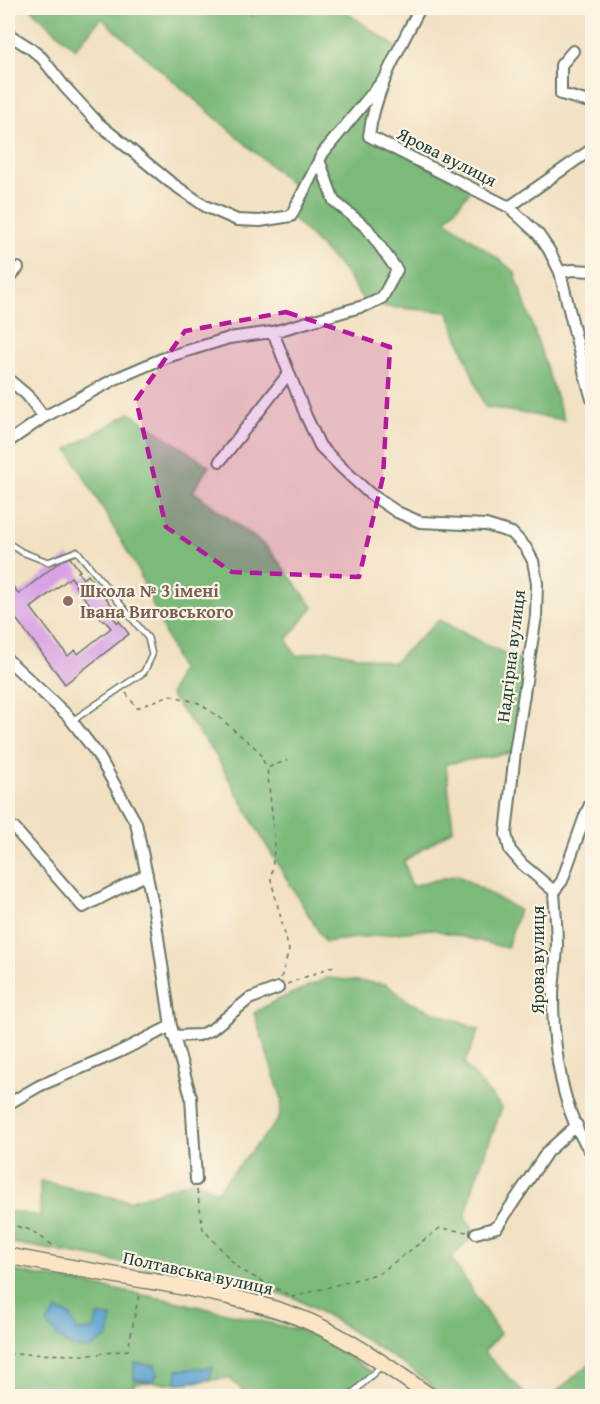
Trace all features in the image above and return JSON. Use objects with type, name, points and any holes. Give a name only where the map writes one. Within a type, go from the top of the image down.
[{"type":"main road","name":"Полтавська вулиця","points":[[8,1256],[202,1291],[270,1308],[309,1322],[347,1341],[430,1396]]},
{"type":"street","points":[[8,34],[42,58],[98,123],[170,182],[205,206],[237,220],[260,222],[291,216],[323,153],[384,79],[420,8]]},
{"type":"street","points":[[573,51],[561,65],[561,94],[589,102],[592,105]]},
{"type":"street","name":"Ярова вулиця","points":[[384,79],[369,136],[509,207],[538,234],[549,250],[560,272],[592,399]]},
{"type":"street","name":"Ярова вулиця","points":[[509,207],[592,150]]},
{"type":"street","points":[[8,442],[44,417],[115,379],[164,358],[229,339],[273,332],[367,305],[382,298],[397,270],[367,228],[334,201],[319,160]]},
{"type":"street","points":[[8,279],[18,268]]},
{"type":"street","points":[[560,272],[592,271]]},
{"type":"street","name":"Надгірна вулиця","points":[[273,332],[320,446],[369,493],[397,512],[420,522],[486,525],[512,533],[526,548],[533,561],[537,583],[536,616],[511,784],[506,834],[510,850],[522,864],[554,891]]},
{"type":"street","points":[[220,461],[289,373]]},
{"type":"street","points":[[8,379],[27,395],[44,417]]},
{"type":"street","points":[[8,660],[72,721],[98,755],[136,823],[154,910],[172,1031],[191,1097],[196,1180]]},
{"type":"street","name":"Ярова вулиця","points":[[592,800],[562,881],[554,891],[557,945],[553,997],[555,1050],[565,1093],[577,1125],[592,1153]]},
{"type":"street","points":[[14,828],[83,907],[147,874]]},
{"type":"street","points":[[8,1104],[39,1086],[172,1031],[199,1035],[211,1030],[249,999],[278,988]]},
{"type":"street","points":[[476,1233],[497,1227],[547,1152],[577,1125]]},
{"type":"lane","points":[[8,543],[22,552],[48,562],[77,551],[148,638],[152,655],[144,672],[72,721]]},
{"type":"lane","points":[[350,1396],[384,1364]]},
{"type":"path","points":[[121,688],[137,708],[170,695],[199,703],[259,752],[267,768],[275,841],[271,880],[289,950],[278,988]]},
{"type":"path","points":[[267,768],[288,760]]},
{"type":"path","points":[[278,988],[334,966]]},
{"type":"path","points":[[196,1180],[203,1229],[239,1269],[293,1297],[381,1273],[440,1228],[476,1233]]},
{"type":"path","points":[[8,1224],[31,1230],[52,1245]]},
{"type":"path","points":[[8,1354],[90,1355],[128,1350],[138,1294]]},
{"type":"path","points":[[8,1383],[22,1396]]},
{"type":"highlighted area","points":[[286,312],[390,347],[383,477],[359,577],[232,572],[166,527],[136,400],[185,331]]},
{"type":"green space","points":[[30,8],[244,8],[253,16],[255,8],[347,8],[346,12],[399,49],[370,136],[472,189],[446,220],[514,271],[564,420],[485,407],[448,312],[367,305],[343,270],[291,216],[302,193],[101,18],[75,49]]},
{"type":"green space","points":[[130,413],[209,466],[193,491],[268,548],[313,607],[287,640],[296,656],[328,650],[393,663],[439,620],[528,664],[515,752],[446,764],[453,829],[404,861],[411,886],[457,875],[519,910],[507,948],[431,929],[325,942],[262,838],[215,754],[170,695],[180,669],[137,568],[68,449]]},
{"type":"green space","points":[[327,978],[386,984],[409,1002],[479,1030],[464,1064],[502,1108],[476,1178],[465,1217],[476,1233],[451,1258],[500,1334],[484,1352],[527,1396],[443,1396],[411,1369],[333,1319],[293,1297],[194,1275],[8,1242],[8,1211],[40,1216],[40,1181],[129,1201],[196,1180],[216,1192],[279,1119],[282,1100],[254,1013]]},
{"type":"green space","points":[[8,1270],[170,1300],[312,1333],[373,1373],[352,1396],[248,1396],[229,1378],[176,1384],[134,1383],[134,1396],[8,1396]]},
{"type":"green space","points":[[592,1362],[592,1396],[551,1396]]},
{"type":"water","points":[[57,1310],[71,1316],[77,1331],[94,1330],[98,1316],[112,1317],[109,1336],[90,1349],[72,1348],[58,1337],[47,1323]]},
{"type":"water","points":[[134,1363],[155,1365],[157,1374],[153,1382],[134,1379]]},
{"type":"water","points":[[213,1367],[209,1380],[176,1384],[177,1370]]},
{"type":"building","points":[[68,555],[83,579],[88,575],[117,612],[112,616],[129,634],[65,684],[8,608],[8,580],[19,594]],"holes":[[[71,577],[77,585],[75,586],[111,628],[78,654],[75,650],[68,656],[31,608]]]},
{"type":"place","name":"Школа № 3 імені Івана Виговського","points":[[68,601]]}]
